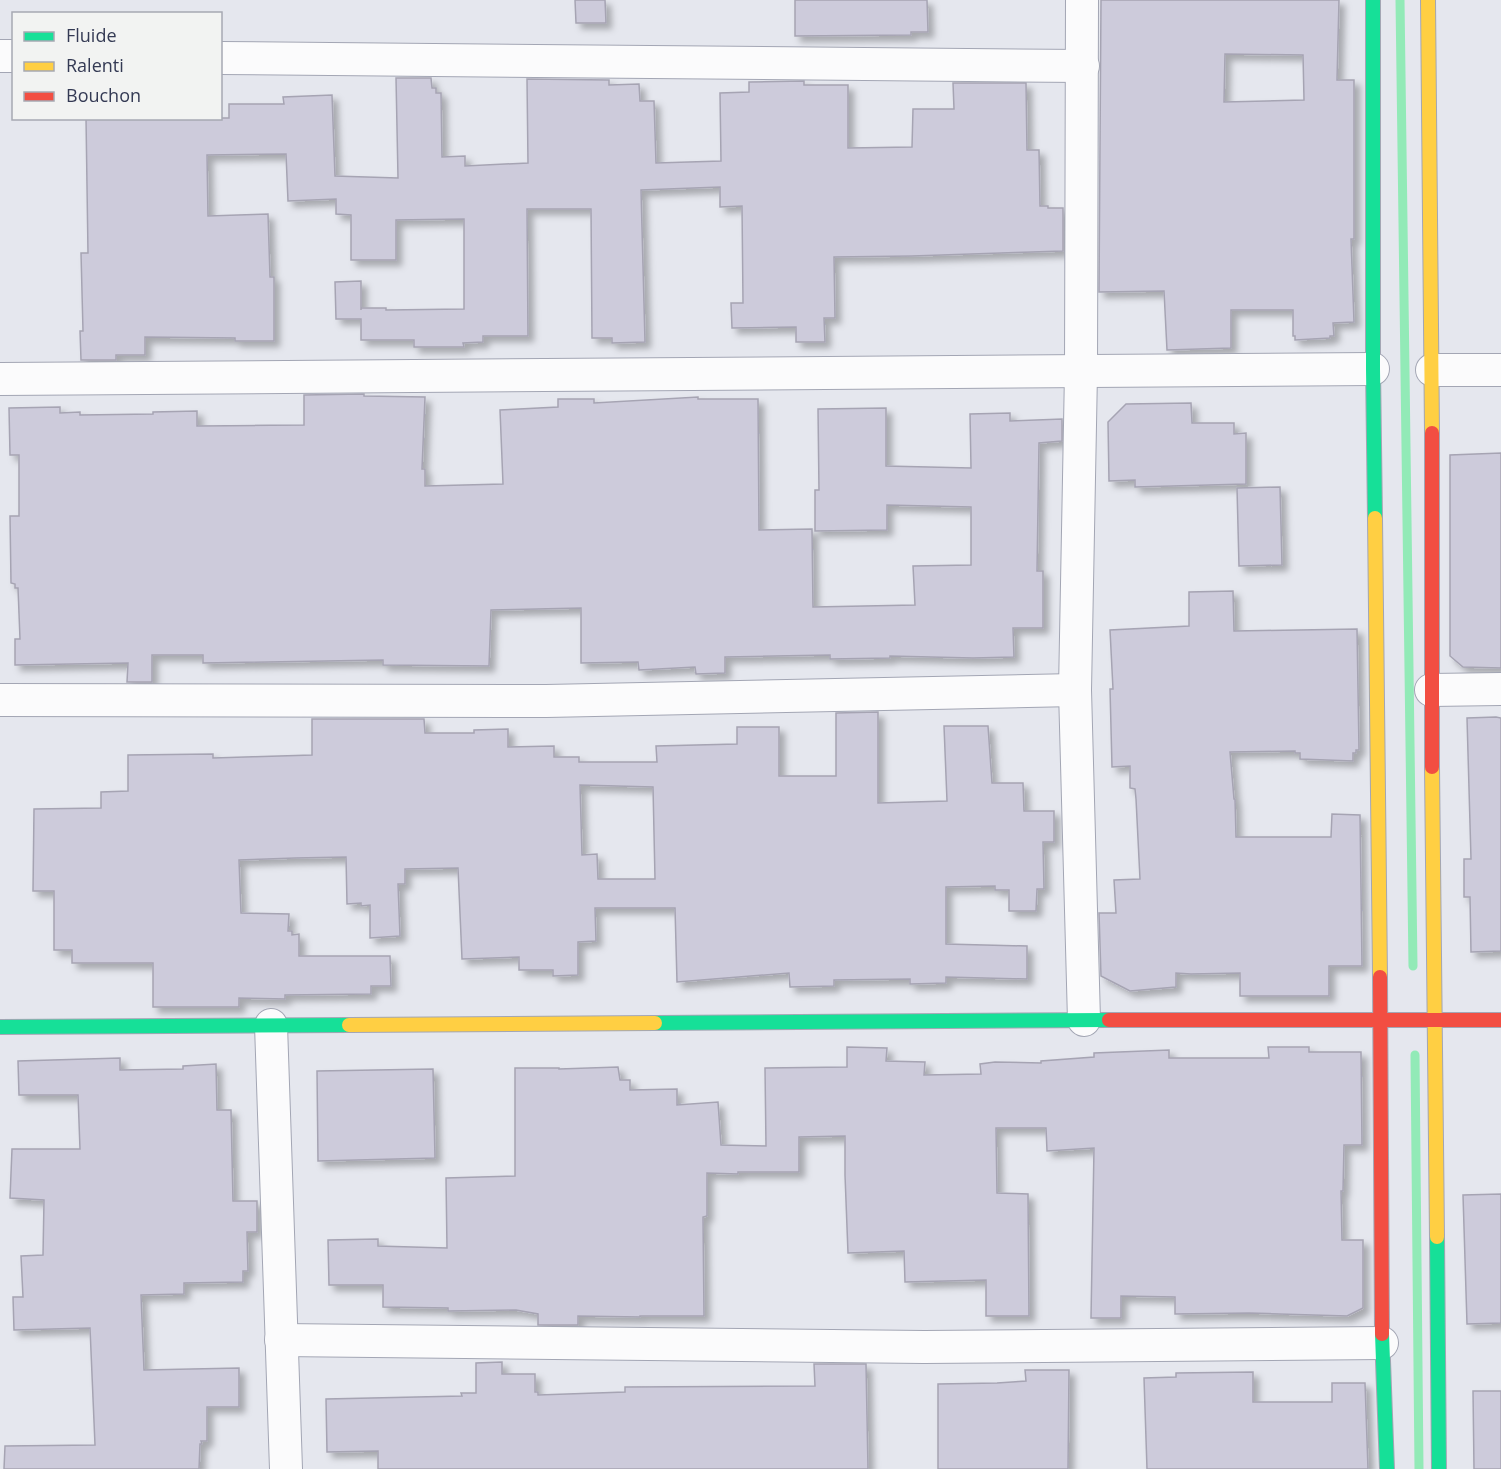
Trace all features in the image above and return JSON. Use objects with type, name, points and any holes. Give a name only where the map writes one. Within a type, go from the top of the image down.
[{"type":"street","points":[[1082,0],[1081,372],[1075,690],[1084,1020]]},
{"type":"street","points":[[1373,0],[1372,369],[1381,1019],[1382,1343],[1387,1469]]},
{"type":"street","points":[[1428,0],[1438,1469]]},
{"type":"street","points":[[222,58],[1083,66]]},
{"type":"street","points":[[0,379],[1372,369]]},
{"type":"street","points":[[1432,370],[1501,370]]},
{"type":"street","points":[[1431,690],[1501,689]]},
{"type":"street","points":[[0,700],[546,701],[1075,690]]},
{"type":"street","points":[[0,1027],[1084,1020],[1501,1020]]},
{"type":"street","points":[[271,1025],[286,1469]]},
{"type":"street","points":[[281,1340],[924,1347],[1382,1343]]},
{"type":"building","points":[[575,0],[605,0],[606,23],[576,23]]},
{"type":"building","points":[[795,0],[927,0],[928,32],[911,32],[911,35],[795,36]]},
{"type":"building","points":[[1101,0],[1339,0],[1337,80],[1354,80],[1354,239],[1351,239],[1354,322],[1333,323],[1334,336],[1330,338],[1295,340],[1293,310],[1231,310],[1231,348],[1167,350],[1164,291],[1099,292]],"holes":[[[1225,54],[1303,55],[1304,100],[1224,102]]]},
{"type":"building","points":[[396,78],[431,78],[432,88],[436,88],[436,93],[441,93],[442,157],[465,156],[465,166],[528,163],[527,79],[609,80],[609,85],[639,84],[640,101],[654,101],[656,163],[721,161],[720,93],[749,92],[749,82],[804,81],[804,85],[848,85],[848,148],[912,147],[913,109],[954,109],[953,83],[1026,83],[1027,150],[1039,150],[1040,206],[1063,208],[1063,251],[834,257],[835,318],[824,318],[825,342],[796,342],[796,327],[732,328],[731,303],[743,303],[742,206],[720,207],[720,187],[641,190],[645,342],[612,343],[612,338],[592,338],[591,209],[527,209],[528,336],[483,336],[483,342],[463,343],[464,347],[414,347],[414,340],[361,340],[361,319],[336,319],[335,282],[361,281],[361,308],[464,309],[464,219],[396,220],[396,260],[351,260],[351,215],[336,214],[336,199],[288,201],[286,154],[207,155],[208,216],[268,214],[270,277],[274,277],[274,341],[145,337],[145,355],[116,355],[116,360],[81,360],[80,331],[83,331],[81,253],[88,253],[86,120],[222,120],[222,118],[229,118],[229,104],[284,104],[283,97],[332,95],[335,176],[398,178]]},
{"type":"building","points":[[364,394],[364,396],[425,397],[422,469],[425,469],[425,486],[503,484],[500,410],[558,407],[558,399],[594,399],[594,403],[698,397],[698,399],[758,399],[759,530],[812,529],[813,607],[915,605],[913,566],[971,565],[971,507],[887,505],[887,530],[815,531],[815,490],[819,490],[818,409],[886,408],[886,466],[971,468],[970,414],[1010,413],[1010,421],[1062,419],[1062,441],[1039,443],[1037,571],[1043,571],[1043,628],[1013,628],[1014,657],[890,656],[890,658],[830,659],[830,655],[725,657],[725,673],[696,674],[695,667],[639,670],[638,662],[581,663],[581,608],[491,610],[489,666],[383,665],[383,660],[203,663],[203,655],[152,655],[152,682],[127,682],[128,663],[15,665],[15,639],[20,639],[18,588],[11,583],[10,516],[19,516],[19,455],[10,455],[9,408],[60,407],[60,413],[80,412],[80,415],[197,411],[197,426],[304,425],[304,395]]},
{"type":"building","points":[[1191,403],[1192,423],[1234,423],[1234,434],[1246,433],[1246,484],[1135,487],[1135,480],[1109,481],[1108,422],[1126,404]]},
{"type":"building","points":[[1501,453],[1501,668],[1463,667],[1450,656],[1450,455]]},
{"type":"building","points":[[1280,487],[1282,565],[1239,566],[1237,488]]},
{"type":"building","points":[[1233,591],[1234,631],[1357,629],[1359,750],[1353,753],[1353,761],[1300,759],[1300,753],[1295,753],[1295,751],[1230,752],[1236,837],[1331,837],[1332,814],[1360,815],[1362,966],[1329,966],[1329,996],[1240,996],[1240,973],[1176,973],[1176,987],[1130,991],[1101,976],[1099,913],[1116,913],[1114,880],[1140,879],[1136,799],[1135,789],[1130,788],[1130,766],[1112,767],[1110,689],[1113,689],[1110,630],[1189,626],[1189,592]]},
{"type":"building","points":[[878,712],[878,803],[947,801],[944,726],[988,726],[992,783],[1023,783],[1024,811],[1054,811],[1054,842],[1043,842],[1044,889],[1037,889],[1036,911],[1009,911],[1009,890],[995,890],[995,886],[946,887],[946,944],[1027,946],[1027,979],[946,977],[946,983],[910,984],[910,979],[834,980],[834,986],[790,987],[789,973],[677,982],[675,908],[595,908],[596,941],[578,942],[578,975],[553,976],[553,970],[519,970],[519,957],[462,959],[458,868],[405,869],[405,884],[398,884],[400,936],[370,938],[370,905],[347,904],[346,857],[295,858],[239,860],[241,913],[289,914],[288,931],[292,931],[292,935],[299,934],[299,956],[390,956],[391,986],[371,986],[371,994],[285,995],[285,999],[239,998],[239,1007],[153,1007],[153,963],[72,963],[72,950],[54,950],[54,891],[33,891],[34,809],[101,808],[101,792],[128,791],[128,755],[213,754],[213,758],[312,755],[312,719],[424,719],[425,733],[474,733],[474,730],[508,729],[508,747],[554,746],[554,757],[579,757],[579,762],[657,762],[656,746],[737,744],[737,727],[779,727],[779,776],[836,776],[836,713]],"holes":[[[580,785],[653,787],[655,879],[598,879],[597,854],[582,855]]]},
{"type":"building","points":[[1467,718],[1501,718],[1501,951],[1471,952],[1470,897],[1464,897],[1464,859],[1471,859]]},
{"type":"building","points":[[847,1047],[887,1048],[886,1061],[925,1062],[924,1075],[981,1074],[980,1064],[1041,1063],[1041,1061],[1094,1057],[1094,1053],[1169,1050],[1169,1058],[1269,1058],[1268,1047],[1309,1047],[1309,1052],[1361,1052],[1362,1145],[1344,1145],[1343,1191],[1341,1191],[1342,1240],[1363,1240],[1363,1308],[1347,1316],[1249,1313],[1175,1314],[1175,1297],[1121,1296],[1121,1318],[1091,1318],[1094,1148],[1047,1151],[1046,1128],[996,1128],[997,1193],[1028,1194],[1029,1316],[986,1316],[986,1280],[905,1282],[904,1251],[848,1253],[845,1136],[799,1137],[799,1172],[707,1173],[707,1216],[703,1217],[704,1316],[578,1316],[578,1325],[538,1325],[538,1314],[516,1310],[448,1311],[448,1308],[383,1307],[383,1285],[329,1285],[328,1240],[378,1239],[378,1246],[447,1248],[446,1178],[515,1176],[515,1068],[618,1067],[620,1080],[630,1080],[630,1090],[677,1089],[677,1105],[718,1102],[721,1145],[766,1146],[765,1068],[847,1067]]},
{"type":"building","points":[[120,1058],[120,1070],[183,1069],[183,1066],[216,1064],[217,1110],[231,1110],[233,1201],[257,1201],[257,1232],[247,1232],[248,1271],[243,1271],[243,1282],[184,1283],[184,1294],[141,1295],[144,1370],[239,1368],[239,1407],[207,1407],[207,1441],[201,1441],[202,1444],[200,1444],[199,1469],[4,1469],[5,1446],[95,1445],[90,1328],[14,1330],[13,1297],[23,1297],[21,1256],[43,1255],[44,1200],[10,1198],[12,1149],[80,1149],[78,1095],[19,1095],[18,1061]]},
{"type":"building","points":[[433,1069],[435,1158],[318,1161],[317,1071]]},
{"type":"building","points":[[1501,1194],[1501,1323],[1467,1324],[1463,1195]]},
{"type":"building","points":[[502,1362],[502,1374],[535,1374],[535,1392],[538,1392],[538,1395],[625,1392],[625,1387],[815,1386],[814,1364],[866,1364],[868,1469],[378,1469],[378,1451],[327,1452],[326,1399],[462,1396],[461,1393],[476,1393],[476,1363]]},
{"type":"building","points":[[1025,1370],[1069,1370],[1068,1469],[938,1469],[938,1384],[1026,1381]]},
{"type":"building","points":[[1253,1372],[1253,1402],[1332,1402],[1332,1383],[1365,1383],[1368,1469],[1147,1469],[1144,1378],[1176,1377],[1176,1373]]},
{"type":"building","points":[[1473,1391],[1501,1391],[1501,1469],[1474,1469]]},
{"type":"waterway","points":[[1400,0],[1413,966]]},
{"type":"waterway","points":[[1415,1055],[1419,1469]]},
{"type":"traffic: fast","points":[[1373,0],[1375,518]]},
{"type":"traffic: fast","points":[[655,1023],[1109,1020]]},
{"type":"traffic: fast","points":[[0,1027],[349,1025]]},
{"type":"traffic: fast","points":[[1437,1237],[1439,1469]]},
{"type":"traffic: fast","points":[[1382,1334],[1387,1469]]},
{"type":"traffic: slow","points":[[1428,0],[1432,433]]},
{"type":"traffic: slow","points":[[1375,518],[1380,977]]},
{"type":"traffic: slow","points":[[1432,767],[1437,1237]]},
{"type":"traffic: slow","points":[[349,1025],[655,1023]]},
{"type":"traffic: jam","points":[[1432,433],[1432,767]]},
{"type":"traffic: jam","points":[[1380,977],[1382,1334]]},
{"type":"traffic: jam","points":[[1109,1020],[1501,1020]]}]
